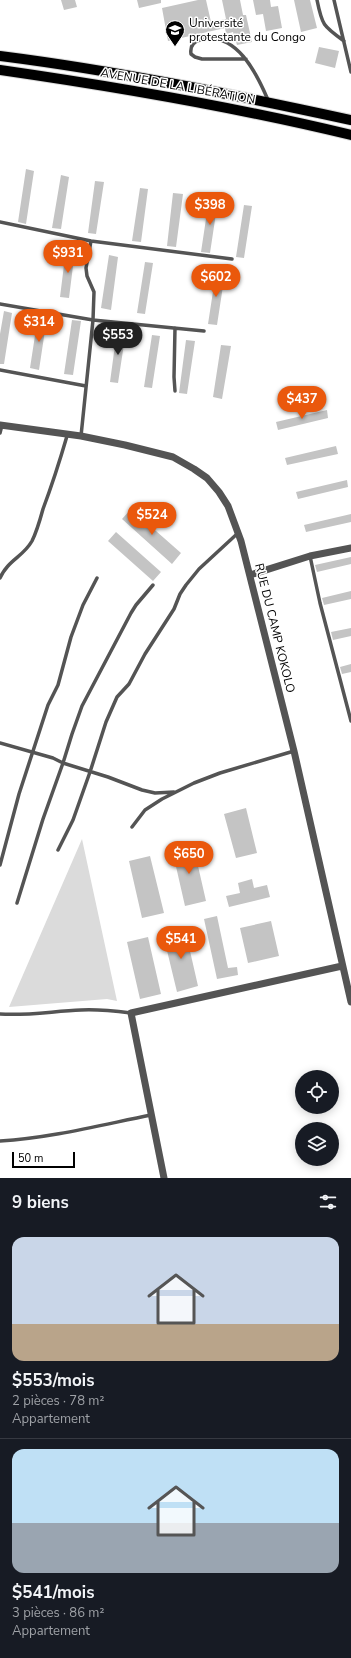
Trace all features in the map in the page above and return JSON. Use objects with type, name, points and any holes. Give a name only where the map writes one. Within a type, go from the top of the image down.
[{"type":"main road","name":"AVENUE DE LA LIBÉRATION","points":[[0,56],[174,83],[351,120]]},
{"type":"main road","name":"AVENUE DE LA LIBÉRATION","points":[[0,70],[170,97],[268,116],[351,135]]},
{"type":"street","name":"RUE DU CAMP KOKOLO","points":[[1,428],[68,436],[81,436],[162,453],[190,466],[207,478],[228,506],[239,532],[294,751],[351,1002]]},
{"type":"street","points":[[250,575],[310,556],[351,548]]},
{"type":"street","points":[[164,1178],[131,1014],[342,966]]},
{"type":"lane","points":[[317,0],[320,19],[323,24],[344,41]]},
{"type":"lane","points":[[334,0],[351,72]]},
{"type":"lane","points":[[246,59],[202,59],[191,54],[191,48],[193,44],[206,38],[218,40],[228,44],[246,59],[258,76],[269,102]]},
{"type":"lane","points":[[0,222],[91,241],[232,259]]},
{"type":"lane","points":[[81,436],[93,320],[94,292],[87,276],[86,268],[91,241]]},
{"type":"lane","points":[[0,304],[93,320],[204,331]]},
{"type":"lane","points":[[175,328],[174,377],[176,391]]},
{"type":"lane","points":[[0,370],[86,386]]},
{"type":"lane","points":[[0,578],[5,567],[27,548],[32,541],[38,528],[68,436]]},
{"type":"lane","points":[[58,850],[73,820],[106,722],[117,697],[129,684],[145,654],[174,609],[180,594],[199,568],[239,532]]},
{"type":"lane","points":[[310,556],[320,603],[351,721]]},
{"type":"lane","points":[[0,866],[19,794],[48,705],[58,685],[71,637],[83,605],[97,578]]},
{"type":"lane","points":[[17,903],[43,819],[82,706],[104,661],[136,605],[153,585]]},
{"type":"lane","points":[[0,743],[53,758],[63,763],[108,777],[142,790],[155,793],[174,792]]},
{"type":"lane","points":[[132,827],[145,810],[174,792],[220,772],[294,751]]},
{"type":"lane","points":[[0,1014],[35,1014],[83,1009],[116,1011],[131,1014]]},
{"type":"lane","points":[[0,1141],[23,1140],[80,1131],[151,1115]]},
{"type":"shaded area","points":[[82,839],[117,1001],[107,999],[9,1007]]},
{"type":"building","points":[[61,0],[75,0],[77,7],[64,10]]},
{"type":"building","points":[[137,0],[161,0],[161,3],[139,8]]},
{"type":"building","points":[[198,0],[206,0],[211,22],[226,19],[222,0],[240,0],[243,15],[246,15],[252,42],[237,45],[233,32],[226,34],[225,28],[168,41],[162,8]]},
{"type":"building","points":[[253,0],[270,0],[271,7],[278,6],[282,28],[266,31],[263,14],[256,15]]},
{"type":"building","points":[[294,0],[310,0],[317,28],[301,32]]},
{"type":"building","points":[[319,47],[339,51],[335,68],[315,63]]},
{"type":"building","points":[[26,169],[34,171],[26,224],[18,222]]},
{"type":"building","points":[[61,175],[69,177],[61,229],[52,228]]},
{"type":"building","points":[[95,181],[104,182],[96,234],[88,233]]},
{"type":"building","points":[[140,188],[148,189],[141,242],[132,241]]},
{"type":"building","points":[[173,193],[183,194],[176,247],[167,246]]},
{"type":"building","points":[[209,199],[218,200],[210,253],[201,252]]},
{"type":"building","points":[[244,205],[252,206],[244,258],[236,257]]},
{"type":"building","points":[[66,249],[75,250],[69,298],[60,297]]},
{"type":"building","points":[[109,255],[118,257],[111,310],[101,308]]},
{"type":"building","points":[[145,262],[153,263],[145,314],[137,313]]},
{"type":"building","points":[[216,272],[225,273],[217,325],[208,324]]},
{"type":"building","points":[[4,311],[12,313],[4,364],[0,364],[0,334]]},
{"type":"building","points":[[38,316],[47,317],[39,370],[30,368]]},
{"type":"building","points":[[72,320],[81,321],[73,375],[64,374]]},
{"type":"building","points":[[117,330],[126,331],[118,383],[110,382]]},
{"type":"building","points":[[152,335],[160,336],[152,388],[144,387]]},
{"type":"building","points":[[186,340],[195,341],[187,394],[179,393]]},
{"type":"building","points":[[221,345],[231,346],[222,399],[213,397]]},
{"type":"building","points":[[327,410],[328,418],[278,430],[276,422]]},
{"type":"building","points":[[336,446],[338,454],[287,465],[285,458]]},
{"type":"building","points":[[347,480],[348,487],[298,499],[296,492]]},
{"type":"building","points":[[131,509],[181,553],[172,564],[122,519]]},
{"type":"building","points":[[351,514],[351,522],[306,532],[304,525]]},
{"type":"building","points":[[116,532],[161,572],[153,581],[108,541]]},
{"type":"building","points":[[351,557],[351,564],[317,572],[315,565]]},
{"type":"building","points":[[351,591],[351,599],[324,605],[322,598]]},
{"type":"building","points":[[351,628],[351,636],[333,640],[331,632]]},
{"type":"building","points":[[351,664],[351,672],[342,674],[340,667]]},
{"type":"building","points":[[246,808],[257,853],[236,858],[224,814]]},
{"type":"building","points":[[193,844],[206,901],[185,906],[172,849]]},
{"type":"building","points":[[150,856],[164,913],[142,918],[129,861]]},
{"type":"building","points":[[252,879],[254,888],[267,885],[270,897],[229,907],[226,896],[240,893],[238,883]]},
{"type":"building","points":[[217,916],[228,968],[237,967],[238,975],[217,979],[204,919]]},
{"type":"building","points":[[271,921],[279,956],[248,963],[240,928]]},
{"type":"building","points":[[185,929],[198,986],[177,992],[163,934]]},
{"type":"building","points":[[148,937],[161,994],[140,999],[127,942]]},
{"type":"place","name":"Université protestante du Congo","points":[[175,47]]}]
